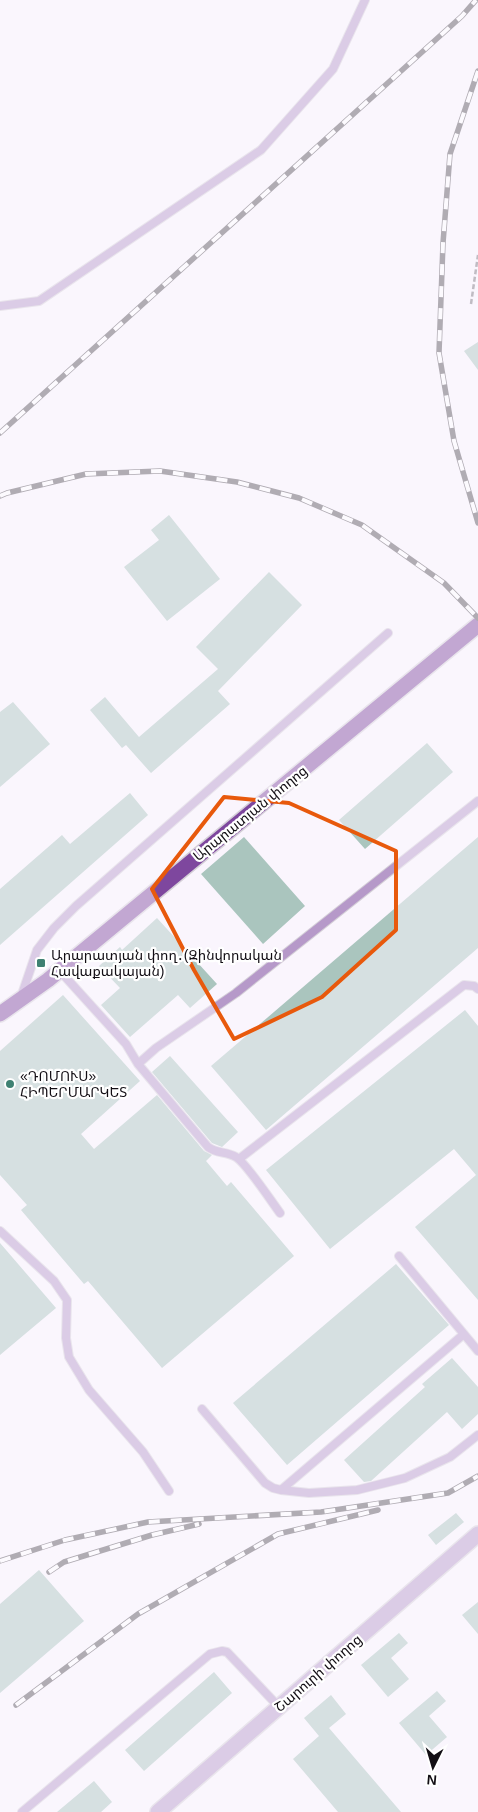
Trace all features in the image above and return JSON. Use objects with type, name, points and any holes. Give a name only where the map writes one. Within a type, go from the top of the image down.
[{"type":"main road","name":"Արարատյան փողոց","points":[[0,1014],[85,949],[478,625]]},
{"type":"main road","name":"Արարատյան փողոց","points":[[0,1020],[20,1000]]},
{"type":"street","name":"Շարուրի փողոց","points":[[158,1812],[478,1534]]},
{"type":"lane","points":[[0,306],[39,301],[261,150],[333,69],[365,0]]},
{"type":"lane","points":[[20,1000],[37,950],[54,928],[76,906],[388,633]]},
{"type":"lane","points":[[138,1064],[156,1048],[236,993],[478,802]]},
{"type":"lane","points":[[59,970],[126,1044],[138,1064],[208,1146],[214,1151],[226,1153],[239,1159],[280,1213]]},
{"type":"lane","points":[[239,1159],[464,985],[474,986],[478,990]]},
{"type":"lane","points":[[0,1231],[54,1281],[68,1300],[66,1338],[69,1358],[89,1390],[143,1452],[168,1491]]},
{"type":"lane","points":[[399,1256],[478,1351]]},
{"type":"lane","points":[[281,1490],[464,1334]]},
{"type":"lane","points":[[202,1409],[265,1483],[281,1490],[309,1493],[357,1490],[405,1478],[450,1457],[478,1435]]},
{"type":"lane","points":[[22,1812],[210,1654],[222,1651],[227,1652],[278,1707]]},
{"type":"path","points":[[471,304],[478,255]]},
{"type":"highlighted area","points":[[224,797],[289,803],[396,851],[396,930],[322,997],[234,1039],[194,970],[152,889]]},
{"type":"building","points":[[478,342],[478,370],[464,351]]},
{"type":"building","points":[[169,515],[220,579],[167,621],[124,567],[159,540],[151,530]]},
{"type":"building","points":[[269,572],[302,605],[218,691],[230,704],[151,773],[126,745],[122,748],[90,710],[105,697],[139,737],[218,669],[196,647]]},
{"type":"building","points":[[13,702],[50,744],[0,787],[0,712]]},
{"type":"building","points":[[427,743],[453,772],[365,849],[339,820]]},
{"type":"building","points":[[130,793],[148,815],[0,945],[0,889],[62,835],[70,844]]},
{"type":"building","points":[[244,837],[305,906],[263,944],[201,874]]},
{"type":"building","points":[[478,837],[478,948],[266,1130],[211,1066]]},
{"type":"building","points":[[157,918],[217,984],[190,1008],[178,995],[130,1037],[101,1005],[120,988],[99,966],[120,947],[122,950]]},
{"type":"building","points":[[63,995],[140,1081],[81,1134],[94,1149],[157,1095],[204,1151],[212,1155],[206,1161],[227,1186],[231,1182],[294,1256],[162,1368],[88,1281],[84,1284],[21,1210],[27,1205],[0,1175],[0,1051]]},
{"type":"building","points":[[465,1010],[478,1026],[478,1300],[415,1227],[476,1175],[454,1149],[330,1249],[266,1170]]},
{"type":"building","points":[[170,1056],[238,1132],[222,1147],[212,1143],[152,1072]]},
{"type":"building","points":[[0,1243],[56,1308],[0,1355]]},
{"type":"building","points":[[396,1264],[449,1325],[287,1465],[233,1403]]},
{"type":"building","points":[[452,1358],[478,1387],[478,1414],[462,1429],[447,1412],[371,1481],[364,1482],[344,1460],[425,1387],[422,1384]]},
{"type":"building","points":[[456,1513],[464,1522],[436,1545],[428,1535]]},
{"type":"building","points":[[39,1570],[84,1621],[0,1693],[0,1604]]},
{"type":"building","points":[[478,1602],[478,1634],[462,1615]]},
{"type":"building","points":[[399,1633],[408,1643],[391,1658],[409,1679],[388,1697],[361,1665]]},
{"type":"building","points":[[214,1672],[232,1693],[144,1771],[125,1750]]},
{"type":"building","points":[[437,1691],[446,1701],[429,1716],[447,1737],[426,1755],[399,1723]]},
{"type":"building","points":[[331,1695],[346,1714],[329,1728],[401,1812],[338,1812],[293,1759],[319,1736],[304,1718]]},
{"type":"building","points":[[94,1781],[112,1802],[101,1812],[57,1812]]},
{"type":"railway","points":[[0,433],[462,16],[476,0]]},
{"type":"railway","points":[[478,71],[450,154],[443,243],[439,353],[454,441],[478,523]]},
{"type":"railway","points":[[0,496],[86,474],[160,471],[237,482],[299,498],[362,525],[444,583],[478,618]]},
{"type":"railway","points":[[0,1561],[65,1540],[148,1522],[321,1512],[448,1493],[478,1476]]},
{"type":"railway","points":[[16,1705],[138,1614],[278,1534],[378,1510]]},
{"type":"railway","points":[[49,1572],[64,1562],[152,1535],[199,1524]]},
{"type":"place","name":"Արարատյան փող․(Զինվորական Հավաքակայան)","points":[[41,963]]},
{"type":"place","name":"«ԴՈՄՈՒՍ» ՀԻՊԵՐՄԱՐԿԵՏ","points":[[10,1084]]}]
